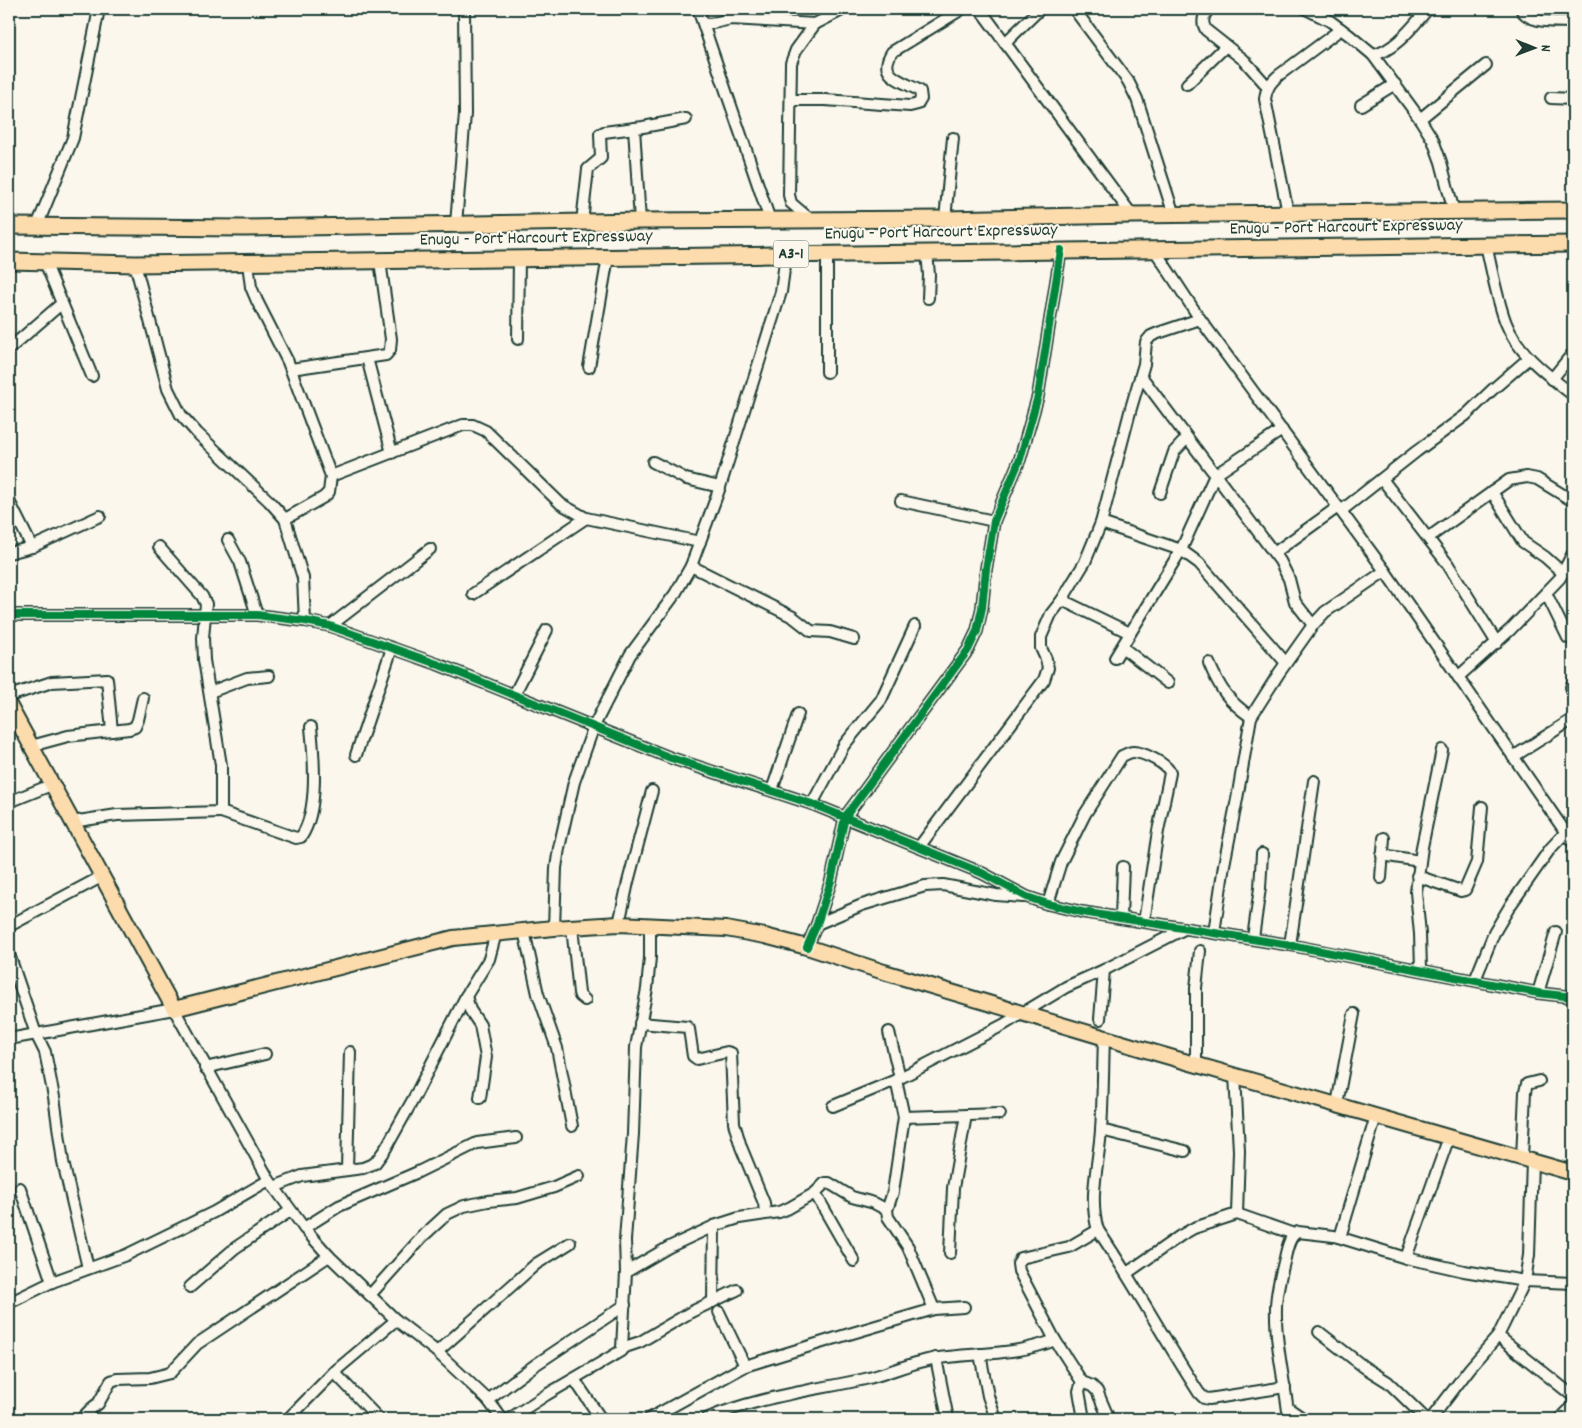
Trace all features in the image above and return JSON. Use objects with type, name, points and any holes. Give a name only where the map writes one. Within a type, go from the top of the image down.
[{"type":"highway","name":"Enugu - Port Harcourt Expressway","points":[[9,226],[244,228],[640,221],[946,219],[1174,214],[1573,210]]},
{"type":"highway","name":"Enugu - Port Harcourt Expressway","points":[[9,261],[135,264],[248,263],[1573,244]]},
{"type":"main road","points":[[9,705],[174,1009],[453,938],[619,924],[726,929],[765,936],[807,947],[893,975],[1104,1037],[1573,1172]]},
{"type":"street","points":[[37,226],[73,138],[99,9]]},
{"type":"street","points":[[456,224],[465,114],[464,9]]},
{"type":"street","points":[[698,9],[770,220]]},
{"type":"street","points":[[811,220],[791,203],[789,194],[791,63],[796,50],[815,24],[844,9]]},
{"type":"street","points":[[791,100],[825,100],[901,105],[918,104],[922,99],[920,91],[893,77],[888,69],[887,59],[892,52],[962,9]]},
{"type":"street","points":[[980,9],[1132,215]]},
{"type":"street","points":[[1005,42],[1040,9]]},
{"type":"street","points":[[1074,9],[1128,81],[1137,99],[1174,214]]},
{"type":"street","points":[[1209,9],[1203,19],[1204,26],[1244,60],[1268,87]]},
{"type":"street","points":[[1306,9],[1330,21],[1373,55],[1420,119],[1433,140],[1441,162],[1454,212]]},
{"type":"street","points":[[1373,55],[1383,53],[1394,44],[1428,9]]},
{"type":"street","points":[[1522,9],[1524,13],[1536,20],[1573,22]]},
{"type":"street","points":[[704,25],[721,19],[815,24]]},
{"type":"street","points":[[1288,214],[1265,99],[1268,87],[1279,75],[1341,29]]},
{"type":"street","points":[[1187,84],[1226,46]]},
{"type":"street","points":[[1420,119],[1486,65]]},
{"type":"street","points":[[1361,104],[1394,84]]},
{"type":"street","points":[[1551,98],[1573,99]]},
{"type":"street","points":[[582,222],[588,169],[601,158],[600,134],[686,119]]},
{"type":"street","points":[[634,128],[640,221]]},
{"type":"street","points":[[946,219],[953,138]]},
{"type":"street","points":[[1486,245],[1506,324],[1521,349],[1529,358],[1573,395]]},
{"type":"street","points":[[807,947],[817,924],[831,881],[845,817],[968,650],[977,631],[994,521],[1020,459],[1038,396],[1061,250]]},
{"type":"street","points":[[1154,250],[1200,319],[1385,571],[1513,757],[1570,836],[1550,849],[1502,919],[1494,933],[1475,980]]},
{"type":"street","points":[[927,252],[930,275],[928,298]]},
{"type":"street","points":[[554,928],[556,868],[574,782],[594,726],[630,655],[675,594],[691,566],[720,487],[780,292],[786,254]]},
{"type":"street","points":[[827,254],[827,372]]},
{"type":"street","points":[[589,367],[608,257]]},
{"type":"street","points":[[518,339],[519,258]]},
{"type":"street","points":[[291,369],[386,355],[392,344],[380,260]]},
{"type":"street","points":[[45,262],[92,376]]},
{"type":"street","points":[[248,263],[251,287],[291,369],[332,476],[329,492],[324,497],[285,519]]},
{"type":"street","points":[[135,264],[168,389],[181,415],[285,519],[303,578],[305,621]]},
{"type":"street","points":[[9,349],[61,304]]},
{"type":"street","points":[[919,847],[1044,680],[1048,668],[1041,637],[1051,614],[1086,562],[1101,523],[1144,364],[1146,342],[1150,336],[1200,319]]},
{"type":"street","points":[[1552,379],[1573,353]]},
{"type":"street","points":[[367,358],[392,453]]},
{"type":"street","points":[[1274,553],[1382,480],[1417,451],[1466,415],[1529,358]]},
{"type":"street","points":[[1141,376],[1286,570],[1295,602],[1313,625]]},
{"type":"street","points":[[332,476],[463,425],[473,426],[486,431],[561,504],[586,518],[700,542]]},
{"type":"street","points":[[1115,658],[1181,550],[1215,475],[1282,430]]},
{"type":"street","points":[[1160,493],[1174,452],[1188,438]]},
{"type":"street","points":[[653,462],[686,479],[720,487]]},
{"type":"street","points":[[1428,538],[1509,480],[1537,479],[1573,501]]},
{"type":"street","points":[[1382,480],[1447,563],[1496,643]]},
{"type":"street","points":[[1492,492],[1523,542],[1545,557],[1563,573]]},
{"type":"street","points":[[9,501],[32,547]]},
{"type":"street","points":[[901,501],[994,521]]},
{"type":"street","points":[[9,553],[32,547],[100,516]]},
{"type":"street","points":[[473,594],[586,518]]},
{"type":"street","points":[[1101,523],[1181,550],[1199,563],[1286,663]]},
{"type":"street","points":[[228,540],[240,562],[258,616]]},
{"type":"street","points":[[159,547],[202,596],[206,604],[203,638],[204,660],[220,754],[221,812]]},
{"type":"street","points":[[330,626],[430,549]]},
{"type":"street","points":[[1458,677],[1496,643],[1546,593],[1563,573],[1573,553]]},
{"type":"street","points":[[691,566],[793,617],[811,631],[830,632],[854,639]]},
{"type":"street","points":[[1214,933],[1224,865],[1251,717],[1313,625],[1325,612],[1385,571]]},
{"type":"street","points":[[1546,593],[1568,638]]},
{"type":"street","points":[[1062,600],[1130,633]]},
{"type":"street","points":[[9,615],[258,616],[305,621],[330,626],[437,664],[671,758],[812,804],[982,873],[1027,897],[1048,904],[1082,912],[1184,929],[1290,944],[1538,993],[1573,997]]},
{"type":"street","points":[[812,804],[844,745],[881,700],[915,626]]},
{"type":"street","points":[[514,695],[547,630]]},
{"type":"street","points":[[1122,647],[1168,683]]},
{"type":"street","points":[[356,755],[392,648]]},
{"type":"street","points":[[1209,663],[1235,706],[1251,717]]},
{"type":"street","points":[[210,692],[247,678],[269,676]]},
{"type":"street","points":[[9,696],[52,682],[106,679],[112,731]]},
{"type":"street","points":[[1573,682],[1571,687],[1573,693]]},
{"type":"street","points":[[31,746],[68,736],[135,727],[143,698]]},
{"type":"street","points":[[772,790],[798,714]]},
{"type":"street","points":[[1513,757],[1573,719]]},
{"type":"street","points":[[72,822],[116,815],[221,812],[296,838],[301,838],[310,812],[314,784],[311,727]]},
{"type":"street","points":[[1421,969],[1416,892],[1417,876],[1442,750]]},
{"type":"street","points":[[1048,904],[1061,862],[1085,814],[1122,756],[1132,752],[1140,753],[1166,765],[1170,773],[1158,830],[1144,922]]},
{"type":"street","points":[[1290,944],[1314,781]]},
{"type":"street","points":[[9,802],[51,784]]},
{"type":"street","points":[[619,924],[652,791]]},
{"type":"street","points":[[1417,876],[1461,891],[1465,890],[1477,862],[1482,808]]},
{"type":"street","points":[[1380,878],[1384,838]]},
{"type":"street","points":[[1253,938],[1260,888],[1262,854]]},
{"type":"street","points":[[1382,854],[1420,861]]},
{"type":"street","points":[[1121,917],[1123,867]]},
{"type":"street","points":[[9,926],[101,876]]},
{"type":"street","points":[[817,924],[862,905],[925,886],[944,885],[996,895],[1027,897]]},
{"type":"street","points":[[509,1419],[621,1351],[622,1348],[626,1272],[625,1240],[633,1134],[636,1047],[650,957],[650,926]]},
{"type":"street","points":[[572,927],[579,993],[585,1000]]},
{"type":"street","points":[[833,1106],[898,1079],[1003,1025],[1066,987],[1104,970],[1184,929]]},
{"type":"street","points":[[524,931],[538,994],[558,1048],[572,1126]]},
{"type":"street","points":[[1538,993],[1556,932]]},
{"type":"street","points":[[9,1303],[52,1282],[126,1255],[271,1184],[302,1176],[370,1167],[386,1148],[434,1062],[466,996],[489,958],[496,933]]},
{"type":"street","points":[[1196,1063],[1196,988],[1200,951]]},
{"type":"street","points":[[9,954],[36,1034],[45,1052],[54,1098],[62,1162],[88,1268]]},
{"type":"street","points":[[1100,1018],[1104,970]]},
{"type":"street","points":[[466,996],[470,1010],[480,1025],[486,1057],[480,1098]]},
{"type":"street","points":[[9,1039],[174,1009],[271,1184],[290,1211],[328,1256],[396,1320],[438,1352],[488,1400],[502,1419]]},
{"type":"street","points":[[458,1013],[470,1010]]},
{"type":"street","points":[[1337,1104],[1354,1014]]},
{"type":"street","points":[[640,1023],[687,1027],[689,1029],[693,1056],[697,1059],[727,1052],[730,1054],[734,1124],[741,1147],[764,1203],[765,1213]]},
{"type":"street","points":[[889,1032],[904,1117],[893,1192],[887,1210],[888,1217],[908,1247],[934,1309]]},
{"type":"street","points":[[1104,1037],[1101,1130],[1095,1192],[1098,1230],[1127,1273],[1170,1348],[1204,1398],[1210,1399],[1285,1387]]},
{"type":"street","points":[[346,1170],[350,1052]]},
{"type":"street","points":[[205,1068],[265,1054]]},
{"type":"street","points":[[1235,1075],[1239,1150],[1237,1214]]},
{"type":"street","points":[[1431,1419],[1470,1368],[1498,1336],[1525,1281],[1529,1255],[1525,1092],[1527,1084],[1538,1081]]},
{"type":"street","points":[[904,1117],[1000,1114]]},
{"type":"street","points":[[950,1253],[953,1188],[966,1115]]},
{"type":"street","points":[[1338,1236],[1343,1231],[1376,1116]]},
{"type":"street","points":[[1101,1130],[1185,1151]]},
{"type":"street","points":[[1406,1258],[1449,1137]]},
{"type":"street","points":[[304,1228],[339,1206],[418,1172],[478,1143],[516,1138]]},
{"type":"street","points":[[370,1295],[422,1237],[447,1214],[464,1206],[532,1194],[579,1176]]},
{"type":"street","points":[[626,1272],[670,1247],[714,1226],[739,1218],[779,1212],[789,1208],[815,1193],[823,1184],[829,1183],[852,1197],[874,1203],[887,1210]]},
{"type":"street","points":[[20,1188],[52,1282]]},
{"type":"street","points":[[815,1193],[854,1261]]},
{"type":"street","points":[[190,1287],[235,1248],[290,1211]]},
{"type":"street","points":[[1127,1273],[1194,1228],[1237,1214],[1294,1234],[1303,1231],[1338,1236],[1406,1258],[1464,1271],[1525,1281],[1573,1283]]},
{"type":"street","points":[[713,1302],[714,1226]]},
{"type":"street","points":[[1098,1230],[1069,1247],[1021,1258],[1018,1264],[1019,1271],[1055,1340],[1082,1382],[1092,1386],[1097,1391],[1109,1419]]},
{"type":"street","points":[[1289,1419],[1276,1308],[1278,1286],[1288,1246],[1294,1234]]},
{"type":"street","points":[[438,1352],[536,1264],[570,1243]]},
{"type":"street","points":[[81,1419],[93,1406],[98,1404],[111,1381],[117,1379],[150,1378],[170,1373],[197,1344],[328,1256]]},
{"type":"street","points":[[622,1348],[640,1342],[691,1312],[737,1290]]},
{"type":"street","points":[[488,1400],[535,1365],[625,1305]]},
{"type":"street","points":[[649,1419],[745,1366],[934,1309],[964,1307]]},
{"type":"street","points":[[719,1312],[745,1366]]},
{"type":"street","points":[[288,1419],[334,1372],[396,1320]]},
{"type":"street","points":[[1319,1332],[1364,1367],[1388,1382],[1426,1419]]},
{"type":"street","points":[[1498,1336],[1573,1396]]},
{"type":"street","points":[[706,1419],[738,1406],[767,1398],[865,1378],[936,1358],[1026,1350],[1055,1340]]},
{"type":"street","points":[[980,1354],[988,1396],[996,1419]]},
{"type":"street","points":[[936,1358],[948,1419]]},
{"type":"street","points":[[334,1372],[378,1419]]},
{"type":"street","points":[[574,1379],[601,1419]]},
{"type":"street","points":[[1082,1382],[1079,1391],[1084,1419]]},
{"type":"street","points":[[1560,1419],[1573,1406]]},
{"type":"street","points":[[1288,1408],[1304,1419]]},
{"type":"cycle path","points":[[807,947],[817,924],[831,881],[845,817],[968,650],[977,631],[994,521],[1020,459],[1038,396],[1061,250]]},
{"type":"cycle path","points":[[9,615],[257,615],[330,626],[437,664],[671,758],[812,804],[982,873],[1027,897],[1048,904],[1082,912],[1290,945],[1538,993],[1573,997]]}]
